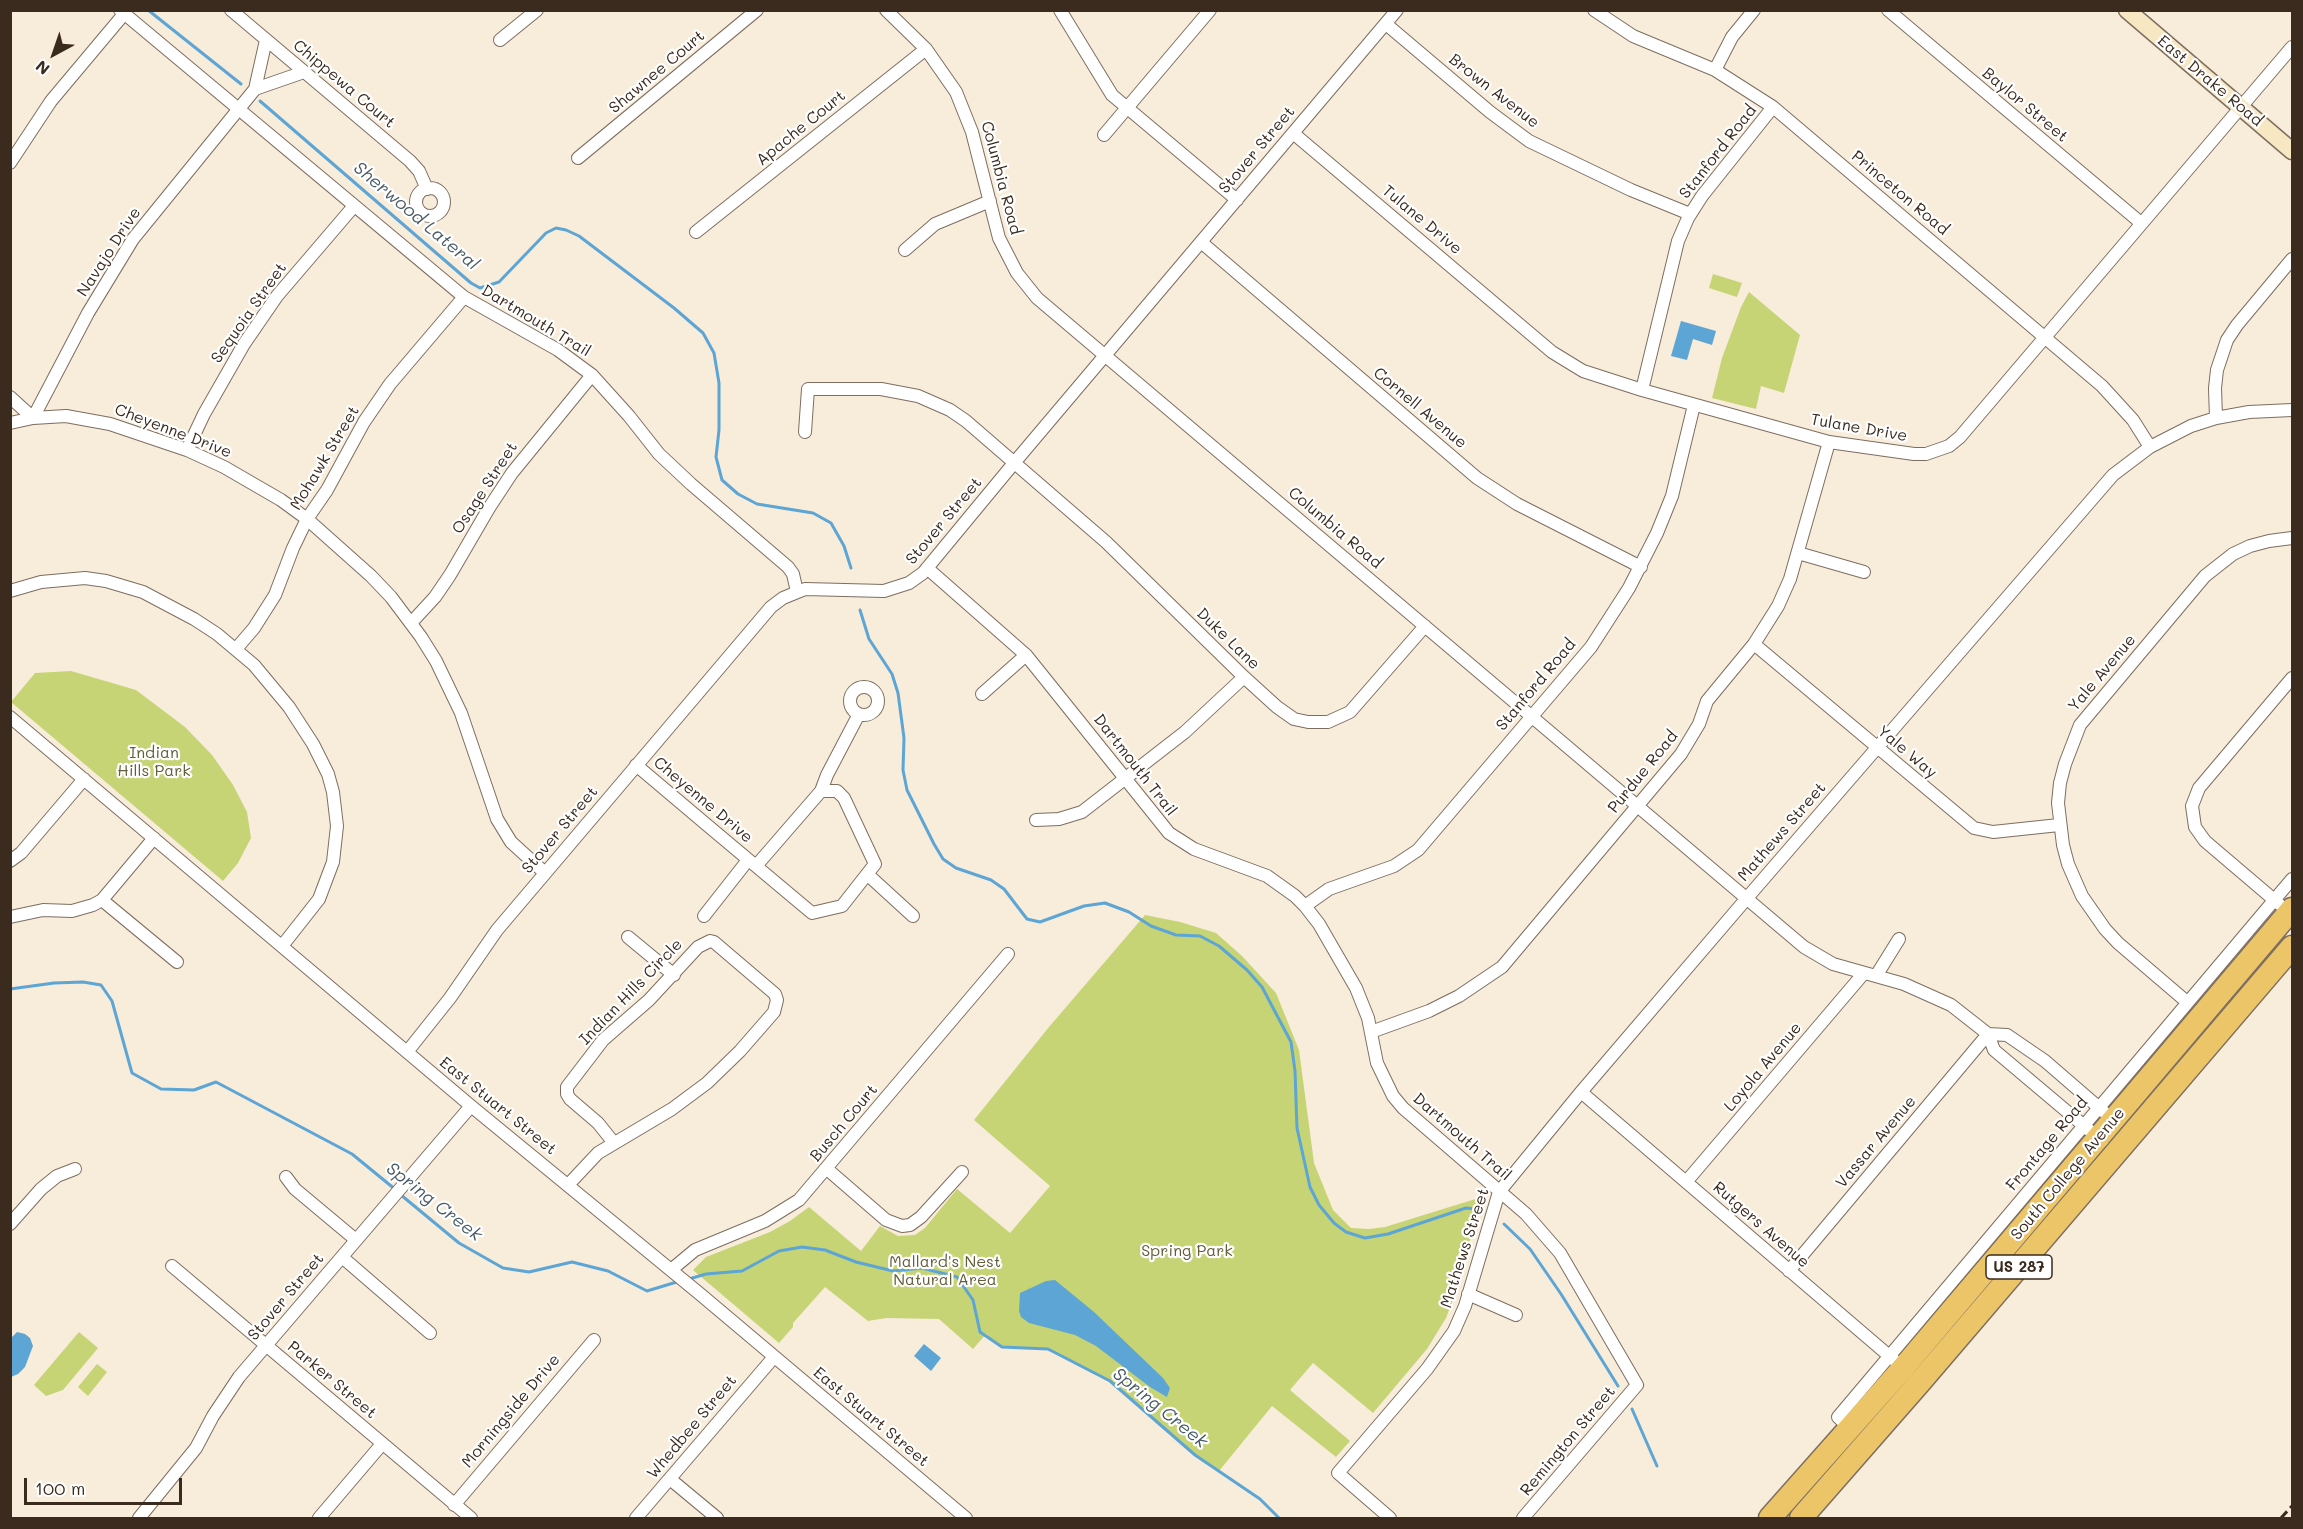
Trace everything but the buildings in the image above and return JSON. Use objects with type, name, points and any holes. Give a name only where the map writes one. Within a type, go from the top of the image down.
[{"type":"highway","name":"South College Avenue","points":[[1801,1518],[1904,1369],[2099,1123],[2270,936],[2285,907]]},
{"type":"highway","points":[[2262,982],[2261,965],[2273,943],[2270,936]]},
{"type":"highway","name":"South College Avenue","points":[[1770,1518],[1904,1369],[2124,1145],[2292,947]]},
{"type":"main road","name":"East Drake Road","points":[[2127,10],[2292,151]]},
{"type":"street","name":"Chippewa Court","points":[[231,10],[410,161],[419,171],[428,189]]},
{"type":"street","points":[[500,40],[537,10]]},
{"type":"street","name":"Shawnee Court","points":[[578,159],[757,10]]},
{"type":"street","name":"Columbia Road","points":[[886,10],[926,49],[941,69],[966,113],[999,238],[1017,273],[1037,298],[1819,957],[1842,968],[1904,984],[1951,1005],[1988,1034],[1994,1050],[2099,1123],[2124,1145]]},
{"type":"street","points":[[1060,10],[1108,90],[1127,109],[1237,200]]},
{"type":"street","points":[[1104,135],[1210,10]]},
{"type":"street","name":"Stover Street","points":[[406,1052],[450,998],[497,930],[771,607],[783,598],[811,588],[884,591],[909,583],[927,568],[1397,10]]},
{"type":"street","name":"Princeton Road","points":[[1594,10],[1613,25],[1634,36],[1715,70],[1773,107],[2114,398],[2133,420],[2150,447]]},
{"type":"street","points":[[1715,70],[1732,37],[1754,10]]},
{"type":"street","name":"Baylor Street","points":[[1888,10],[2141,224]]},
{"type":"street","points":[[10,163],[51,101],[122,12]]},
{"type":"street","name":"Dartmouth Trail","points":[[122,12],[464,297],[558,350],[592,375],[659,454],[788,567],[795,581],[797,592]]},
{"type":"street","name":"Brown Avenue","points":[[1386,24],[1490,112],[1529,141],[1631,190],[1690,214]]},
{"type":"street","name":"Navajo Drive","points":[[33,418],[88,313],[133,239],[255,89],[266,40]]},
{"type":"street","name":"Tulane Drive","points":[[1293,133],[1552,352],[1589,374],[1829,442],[1926,454],[1949,446],[1960,437],[2292,47]]},
{"type":"street","name":"Apache Court","points":[[696,232],[926,49]]},
{"type":"street","points":[[255,89],[304,72]]},
{"type":"street","name":"Stanford Road","points":[[1642,390],[1678,241],[1690,214],[1773,107]]},
{"type":"street","points":[[905,250],[935,224],[990,201]]},
{"type":"street","name":"Sequoia Street","points":[[187,450],[209,405],[244,344],[277,296],[354,206]]},
{"type":"street","name":"Cornell Avenue","points":[[1201,242],[1477,478],[1517,504],[1641,567]]},
{"type":"street","points":[[2292,259],[2227,340],[2217,370],[2215,388],[2216,418],[2249,412],[2292,410]]},
{"type":"street","name":"Mohawk Street","points":[[236,649],[254,628],[275,596],[307,519],[327,490],[364,422],[390,384],[464,297]]},
{"type":"street","name":"Osage Street","points":[[411,623],[435,597],[450,575],[512,473],[592,375]]},
{"type":"street","name":"Duke Lane","points":[[805,432],[808,389],[882,388],[918,396],[950,410],[966,421],[1106,542],[1244,677],[1294,719],[1328,722],[1340,718],[1358,705],[1425,626]]},
{"type":"street","points":[[10,397],[33,418]]},
{"type":"street","name":"Stanford Road","points":[[1305,906],[1329,889],[1394,866],[1418,850],[1591,646],[1641,567],[1672,496],[1694,405]]},
{"type":"street","name":"Cheyenne Drive","points":[[10,423],[33,418],[66,416],[90,419],[187,450],[254,483],[307,519],[371,576],[411,623],[436,661],[452,693],[496,819],[511,842],[545,873]]},
{"type":"street","name":"Mathews Street","points":[[1390,1518],[1338,1473],[1440,1352],[1454,1331],[1468,1294],[1499,1192],[1581,1092],[2098,490],[2113,475],[2150,447],[2191,426],[2216,418]]},
{"type":"street","name":"Purdue Road","points":[[1371,1032],[1429,1011],[1459,996],[1502,966],[1681,754],[1699,724],[1707,701],[1754,644],[1778,606],[1790,579],[1829,442]]},
{"type":"street","name":"Yale Avenue","points":[[2187,1002],[2118,943],[2092,912],[2068,864],[2059,825],[2061,783],[2065,764],[2080,725],[2212,569],[2233,554],[2250,546],[2292,538]]},
{"type":"street","points":[[1798,553],[1864,572]]},
{"type":"street","name":"Dartmouth Trail","points":[[927,568],[1026,655],[1160,824],[1180,842],[1268,876],[1305,906],[1319,924],[1344,966],[1364,1008],[1377,1063],[1393,1096],[1403,1108],[1526,1214],[1560,1253],[1637,1385]]},
{"type":"street","points":[[10,591],[41,582],[85,578],[123,585],[143,592],[194,619],[236,649],[272,685],[313,744],[328,774],[337,813],[336,841],[327,880],[307,916],[282,946]]},
{"type":"street","name":"Yale Way","points":[[1754,644],[1974,828],[1993,832],[2059,825]]},
{"type":"street","points":[[982,694],[1026,655]]},
{"type":"street","points":[[1036,820],[1059,819],[1082,812],[1185,732],[1244,677]]},
{"type":"street","points":[[2285,907],[2205,841],[2195,827],[2192,806],[2199,789],[2292,678]]},
{"type":"street","name":"Cheyenne Drive","points":[[704,916],[821,791],[859,714]]},
{"type":"street","name":"East Stuart Street","points":[[10,717],[406,1052],[700,1294],[959,1516]]},
{"type":"street","name":"Cheyenne Drive","points":[[636,765],[812,913],[842,906],[867,874]]},
{"type":"street","points":[[10,861],[21,853],[84,779]]},
{"type":"street","points":[[821,791],[837,791],[844,798],[875,864],[867,874],[913,916]]},
{"type":"street","points":[[10,917],[43,910],[82,909],[102,900],[154,838]]},
{"type":"street","name":"Frontage Road","points":[[2099,1123],[2187,1002],[2285,907],[2292,879]]},
{"type":"street","points":[[102,900],[177,962]]},
{"type":"street","points":[[628,937],[674,975]]},
{"type":"street","points":[[1870,974],[1899,939]]},
{"type":"street","name":"Indian Hills Circle","points":[[568,1185],[598,1153],[672,1109],[707,1083],[740,1051],[774,1012],[777,1004],[775,994],[714,942],[710,941],[698,947],[674,975],[603,1040],[567,1087],[570,1099],[598,1123],[614,1143]]},
{"type":"street","name":"Busch Court","points":[[672,1271],[695,1250],[788,1209],[809,1190],[1008,954]]},
{"type":"street","name":"Loyola Avenue","points":[[1686,1182],[1870,974]]},
{"type":"street","name":"Columbia Road","points":[[1988,1034],[2007,1035],[2045,1061],[2099,1123],[2124,1145]]},
{"type":"street","name":"Vassar Avenue","points":[[1789,1270],[1988,1034]]},
{"type":"street","name":"Rutgers Avenue","points":[[1581,1092],[1904,1369]]},
{"type":"street","name":"Stover Street","points":[[139,1518],[196,1448],[226,1395],[471,1106]]},
{"type":"street","points":[[10,1224],[41,1189],[57,1176],[75,1169]]},
{"type":"street","points":[[827,1169],[886,1220],[902,1226],[910,1225],[921,1217],[962,1172]]},
{"type":"street","points":[[286,1177],[295,1189],[356,1240]]},
{"type":"street","points":[[342,1257],[430,1333]]},
{"type":"street","name":"Parker Street","points":[[172,1266],[471,1518]]},
{"type":"street","points":[[1468,1294],[1516,1315]]},
{"type":"street","name":"Morningside Drive","points":[[454,1504],[594,1340]]},
{"type":"street","name":"Whedbee Street","points":[[636,1518],[774,1357]]},
{"type":"street","name":"Remington Street","points":[[1523,1518],[1637,1385]]},
{"type":"street","points":[[319,1518],[382,1444]]},
{"type":"street","points":[[670,1479],[717,1518]]},
{"type":"green space","points":[[1713,274],[1742,283],[1737,297],[1709,288]]},
{"type":"green space","points":[[1749,292],[1800,335],[1784,393],[1761,386],[1756,409],[1712,398],[1722,358]]},
{"type":"green space","name":"Indian Hills Park","points":[[71,671],[136,690],[185,727],[212,755],[233,785],[247,812],[251,838],[238,863],[223,881],[11,702],[35,673]]},
{"type":"green space","name":"Spring Park","points":[[1145,915],[1180,922],[1216,933],[1242,956],[1276,993],[1299,1050],[1314,1163],[1333,1210],[1351,1228],[1385,1227],[1482,1197],[1446,1318],[1427,1349],[1373,1413],[1313,1363],[1290,1390],[1350,1441],[1336,1457],[1272,1406],[1219,1471],[1195,1455],[1110,1382],[1047,1348],[1000,1347],[986,1334],[973,1349],[939,1319],[886,1318],[868,1321],[825,1287],[793,1323],[793,1327],[779,1343],[693,1270],[706,1257],[770,1232],[809,1207],[861,1251],[880,1226],[898,1236],[915,1235],[925,1228],[957,1189],[1010,1233],[1050,1186],[974,1120],[1049,1027]]},
{"type":"green space","points":[[79,1332],[98,1348],[63,1390],[46,1396],[34,1385]]},
{"type":"green space","points":[[97,1364],[107,1372],[88,1396],[78,1387]]},
{"type":"water","points":[[1681,321],[1716,331],[1712,345],[1693,339],[1687,360],[1671,356]]},
{"type":"water","points":[[1055,1280],[1094,1312],[1163,1378],[1170,1388],[1167,1397],[1096,1346],[1075,1335],[1029,1323],[1021,1317],[1020,1293],[1046,1281]]},
{"type":"water","points":[[17,1332],[30,1338],[33,1346],[25,1367],[11,1377],[11,1338]]},
{"type":"water","points":[[924,1344],[941,1358],[931,1371],[914,1356]]},
{"type":"waterway","name":"Sherwood Lateral","points":[[148,10],[241,84]]},
{"type":"waterway","name":"Sherwood Lateral","points":[[260,101],[471,283],[480,288],[499,282],[546,233],[556,228],[579,236],[674,308],[703,333],[714,353],[719,383],[719,430],[716,457],[722,480],[738,494],[757,504],[813,513],[831,523],[844,546],[851,568]]},
{"type":"waterway","name":"Sherwood Lateral","points":[[860,610],[869,639],[892,674],[898,693],[904,738],[903,770],[907,790],[943,859],[956,868],[991,880],[1004,889],[1027,919],[1040,922],[1084,906],[1105,903],[1129,912],[1151,926],[1176,935],[1200,936],[1219,946],[1247,970],[1262,987],[1291,1042],[1295,1071],[1297,1128],[1310,1187],[1319,1205],[1334,1223],[1346,1232],[1365,1238],[1388,1234],[1466,1208],[1476,1209]]},
{"type":"waterway","name":"Spring Creek","points":[[10,989],[54,983],[83,982],[101,985],[112,1001],[132,1073],[161,1089],[194,1090],[216,1082],[352,1154],[396,1190]]},
{"type":"waterway","name":"Spring Creek","points":[[401,1195],[459,1243],[503,1268],[529,1272],[572,1262],[608,1271],[647,1291],[680,1281]]},
{"type":"waterway","name":"Sherwood Lateral","points":[[1504,1224],[1530,1249],[1618,1386]]},
{"type":"waterway","name":"Spring Creek","points":[[689,1279],[706,1274],[742,1271],[779,1251],[802,1247],[825,1250],[856,1262],[893,1271],[922,1268],[957,1277],[973,1300],[980,1332],[1002,1347],[1048,1349],[1110,1381],[1195,1455],[1260,1499],[1279,1518]]},
{"type":"waterway","name":"Sherwood Lateral","points":[[1632,1409],[1657,1466]]},
{"type":"railway","points":[[2281,1518],[2292,1506]]},
{"type":"park label","name":"Mallard's Nest Natural Area","points":[[945,1271]]}]
